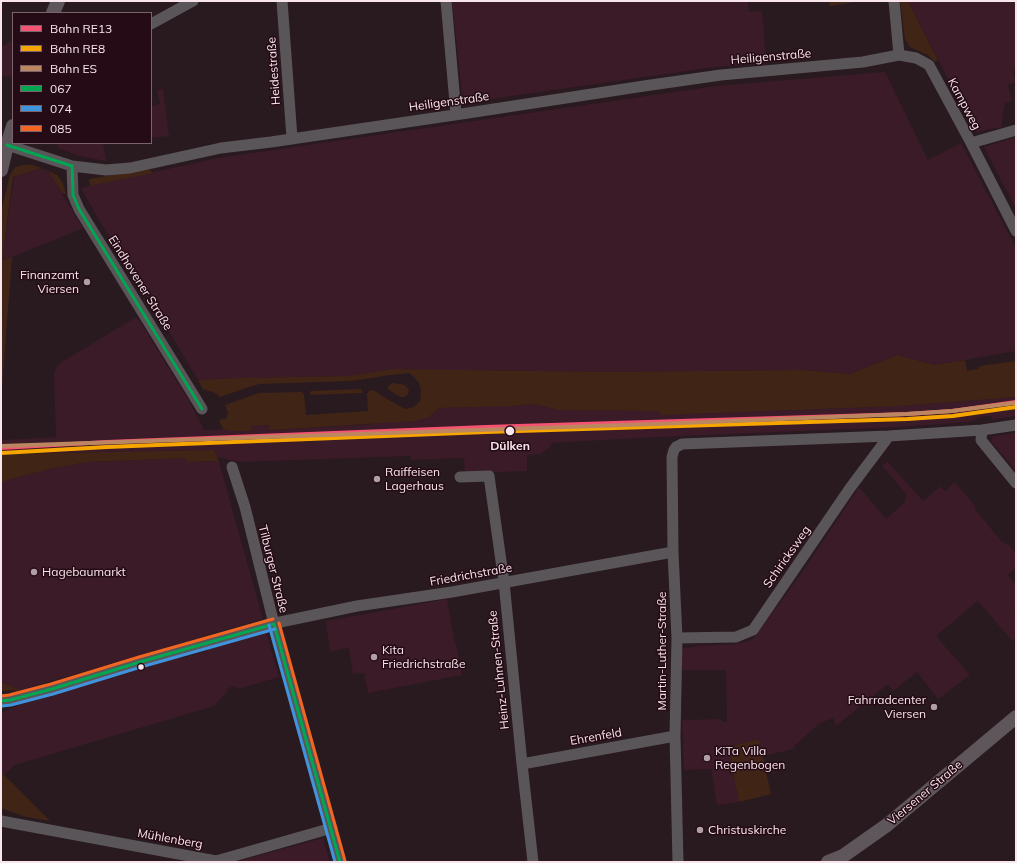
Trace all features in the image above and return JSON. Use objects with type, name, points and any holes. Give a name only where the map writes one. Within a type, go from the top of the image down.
[{"type":"main road","points":[[53,12],[58,1]]},
{"type":"main road","points":[[1,170],[4,144],[12,128]]},
{"type":"main road","name":"Viersener Straße","points":[[828,862],[841,859],[887,825],[1016,717]]},
{"type":"street","points":[[152,23],[192,1]]},
{"type":"street","name":"Heidestraße","points":[[282,1],[292,138]]},
{"type":"street","points":[[446,1],[456,114]]},
{"type":"street","points":[[894,1],[899,55]]},
{"type":"street","name":"Heiligenstraße","points":[[4,144],[72,166],[106,170],[130,168],[221,148],[708,77],[863,62],[899,55]]},
{"type":"street","name":"Kampweg","points":[[899,55],[916,58],[929,65],[1016,231]]},
{"type":"street","points":[[971,143],[1016,130]]},
{"type":"street","name":"Eindhovener Straße","points":[[72,166],[74,195],[79,209],[202,409]]},
{"type":"street","points":[[889,436],[982,430],[1016,425]]},
{"type":"street","points":[[982,430],[981,440],[1016,483]]},
{"type":"street","name":"Martin-Luther-Straße","points":[[678,862],[675,736],[677,638],[673,552],[672,457],[674,450],[682,444],[889,436]]},
{"type":"street","name":"Schiricksweg","points":[[677,638],[736,637],[753,630],[850,488],[889,436]]},
{"type":"street","name":"Tilburger Straße","points":[[232,467],[245,508],[274,624],[332,828],[340,862]]},
{"type":"street","name":"Heinz-Luhnen-Straße","points":[[460,478],[489,476],[504,582],[533,862]]},
{"type":"street","name":"Friedrichstraße","points":[[1,701],[52,689],[274,624],[357,606],[673,552]]},
{"type":"street","name":"Ehrenfeld","points":[[522,764],[675,736]]},
{"type":"street","name":"Mühlenberg","points":[[1,821],[216,861],[332,828]]},
{"type":"shaded area","points":[[452,1],[748,1],[749,12],[762,11],[766,62],[715,67],[463,103]]},
{"type":"shaded area","points":[[829,1],[862,1],[830,6]]},
{"type":"shaded area","points":[[900,1],[908,1],[938,60],[935,62],[928,55],[910,47],[905,39]]},
{"type":"shaded area","points":[[908,1],[1016,1],[1016,68],[1013,72],[1016,82],[1008,85],[1012,101],[1005,103],[1001,127],[976,132]]},
{"type":"shaded area","points":[[12,41],[12,76],[9,77],[1,74],[1,47]]},
{"type":"shaded area","points":[[885,72],[928,160],[961,143],[1016,248],[1016,351],[935,365],[897,355],[850,374],[801,370],[608,372],[391,369],[350,376],[198,380],[136,277],[99,220],[81,188],[218,158],[716,86]]},
{"type":"shaded area","points":[[163,89],[169,136],[152,138],[152,106],[160,104],[157,90]]},
{"type":"shaded area","points":[[1016,137],[1016,209],[984,147]]},
{"type":"shaded area","points":[[56,144],[103,144],[106,161],[79,156],[58,148]]},
{"type":"shaded area","points":[[33,165],[41,168],[13,177],[2,261],[12,257],[1,399],[1,212],[10,175],[16,167]]},
{"type":"shaded area","points":[[41,168],[48,171],[83,228],[2,261],[14,177]]},
{"type":"shaded area","points":[[147,169],[153,173],[90,186],[89,179]]},
{"type":"shaded area","points":[[48,171],[57,175],[61,180],[66,194],[62,193]]},
{"type":"shaded area","points":[[136,318],[139,320],[189,401],[204,430],[223,429],[231,431],[251,431],[251,426],[270,425],[271,430],[372,424],[429,417],[439,408],[535,404],[558,410],[657,411],[663,415],[901,406],[1016,397],[1016,416],[992,420],[991,416],[981,417],[969,422],[897,427],[551,443],[551,446],[541,454],[527,455],[527,471],[465,473],[464,458],[411,460],[411,456],[239,462],[217,457],[214,450],[1,454],[1,440],[56,437],[54,374],[56,368],[60,363]]},
{"type":"shaded area","points":[[897,355],[935,365],[965,360],[967,371],[978,369],[980,366],[1016,361],[1016,397],[901,406],[662,415],[657,411],[558,410],[535,404],[439,408],[429,417],[415,421],[270,430],[270,425],[251,426],[251,431],[230,431],[223,429],[219,420],[227,418],[228,412],[225,405],[259,393],[302,392],[304,395],[306,415],[368,411],[367,394],[370,390],[375,391],[405,409],[414,407],[420,401],[421,390],[419,383],[409,373],[351,381],[260,384],[220,397],[213,392],[203,389],[198,380],[350,376],[391,369],[608,372],[801,370],[850,374]]},
{"type":"shaded area","points":[[394,383],[405,385],[409,390],[407,395],[401,397],[388,389],[390,384]]},
{"type":"shaded area","points":[[361,389],[363,393],[309,395],[311,391]]},
{"type":"shaded area","points":[[1016,433],[1016,471],[991,441],[993,436]]},
{"type":"shaded area","points":[[214,450],[219,462],[187,462],[186,458],[87,462],[49,469],[1,483],[1,454]]},
{"type":"shaded area","points":[[187,458],[187,462],[219,462],[263,619],[21,690],[1,682],[1,483],[49,469],[87,462]]},
{"type":"shaded area","points":[[887,461],[923,501],[941,486],[945,491],[955,482],[1001,541],[1009,545],[1016,553],[1016,568],[1008,575],[1016,585],[1016,607],[1014,609],[1016,611],[1016,638],[1012,641],[978,601],[936,636],[970,675],[938,699],[917,672],[893,691],[888,684],[836,726],[833,718],[820,723],[794,746],[794,749],[763,756],[759,739],[728,747],[739,802],[717,805],[711,769],[684,770],[682,720],[722,719],[722,722],[727,722],[726,670],[681,670],[680,649],[698,646],[733,644],[753,639],[801,574],[859,487],[886,519],[905,502],[906,494],[882,466]]},
{"type":"shaded area","points":[[447,599],[462,675],[368,693],[364,673],[353,674],[349,648],[330,651],[326,621]]},
{"type":"shaded area","points":[[266,631],[279,677],[238,689],[235,686],[228,688],[227,692],[214,706],[15,765],[4,775],[1,772],[1,713],[19,705],[181,657],[207,651],[207,649]]},
{"type":"shaded area","points":[[1,682],[21,690],[1,691]]},
{"type":"shaded area","points":[[759,739],[771,794],[739,802],[728,747]]},
{"type":"shaded area","points":[[1,772],[50,821],[23,816],[1,808]]},
{"type":"shaded area","points":[[323,838],[330,862],[235,862]]},
{"type":"rail line","name":"RE13","points":[[1,448],[107,442],[486,427],[907,414],[952,411],[1016,402]]},
{"type":"rail line","name":"ES","points":[[1,446],[907,414],[952,411],[1015,403]]},
{"type":"rail line","name":"RE8","points":[[1,453],[107,447],[486,432],[907,419],[953,416],[1016,407]]},
{"type":"transit line","name":"067","points":[[7,145],[72,166]]},
{"type":"transit line","name":"067","points":[[72,166],[73,195],[79,209],[202,409]]},
{"type":"transit line","name":"085","points":[[1,696],[51,684],[273,619]]},
{"type":"transit line","name":"085","points":[[279,623],[345,861]]},
{"type":"transit line","name":"067","points":[[274,624],[340,862]]},
{"type":"transit line","name":"067","points":[[1,701],[52,689],[274,624]]},
{"type":"transit line","name":"074","points":[[269,625],[335,862]]},
{"type":"transit line","name":"074","points":[[2,706],[53,694],[275,629]]},
{"type":"place","name":"Finanzamt Viersen","points":[[87,282]]},
{"type":"place","name":"Dülken","points":[[510,431]]},
{"type":"place","name":"Raiffeisen Lagerhaus","points":[[377,479]]},
{"type":"place","name":"Hagebaumarkt","points":[[34,572]]},
{"type":"place","name":"Kita Friedrichstraße","points":[[374,657]]},
{"type":"place","name":"Fahrradcenter Viersen","points":[[934,707]]},
{"type":"place","name":"KiTa Villa Regenbogen","points":[[707,758]]},
{"type":"place","name":"Christuskirche","points":[[700,830]]}]
